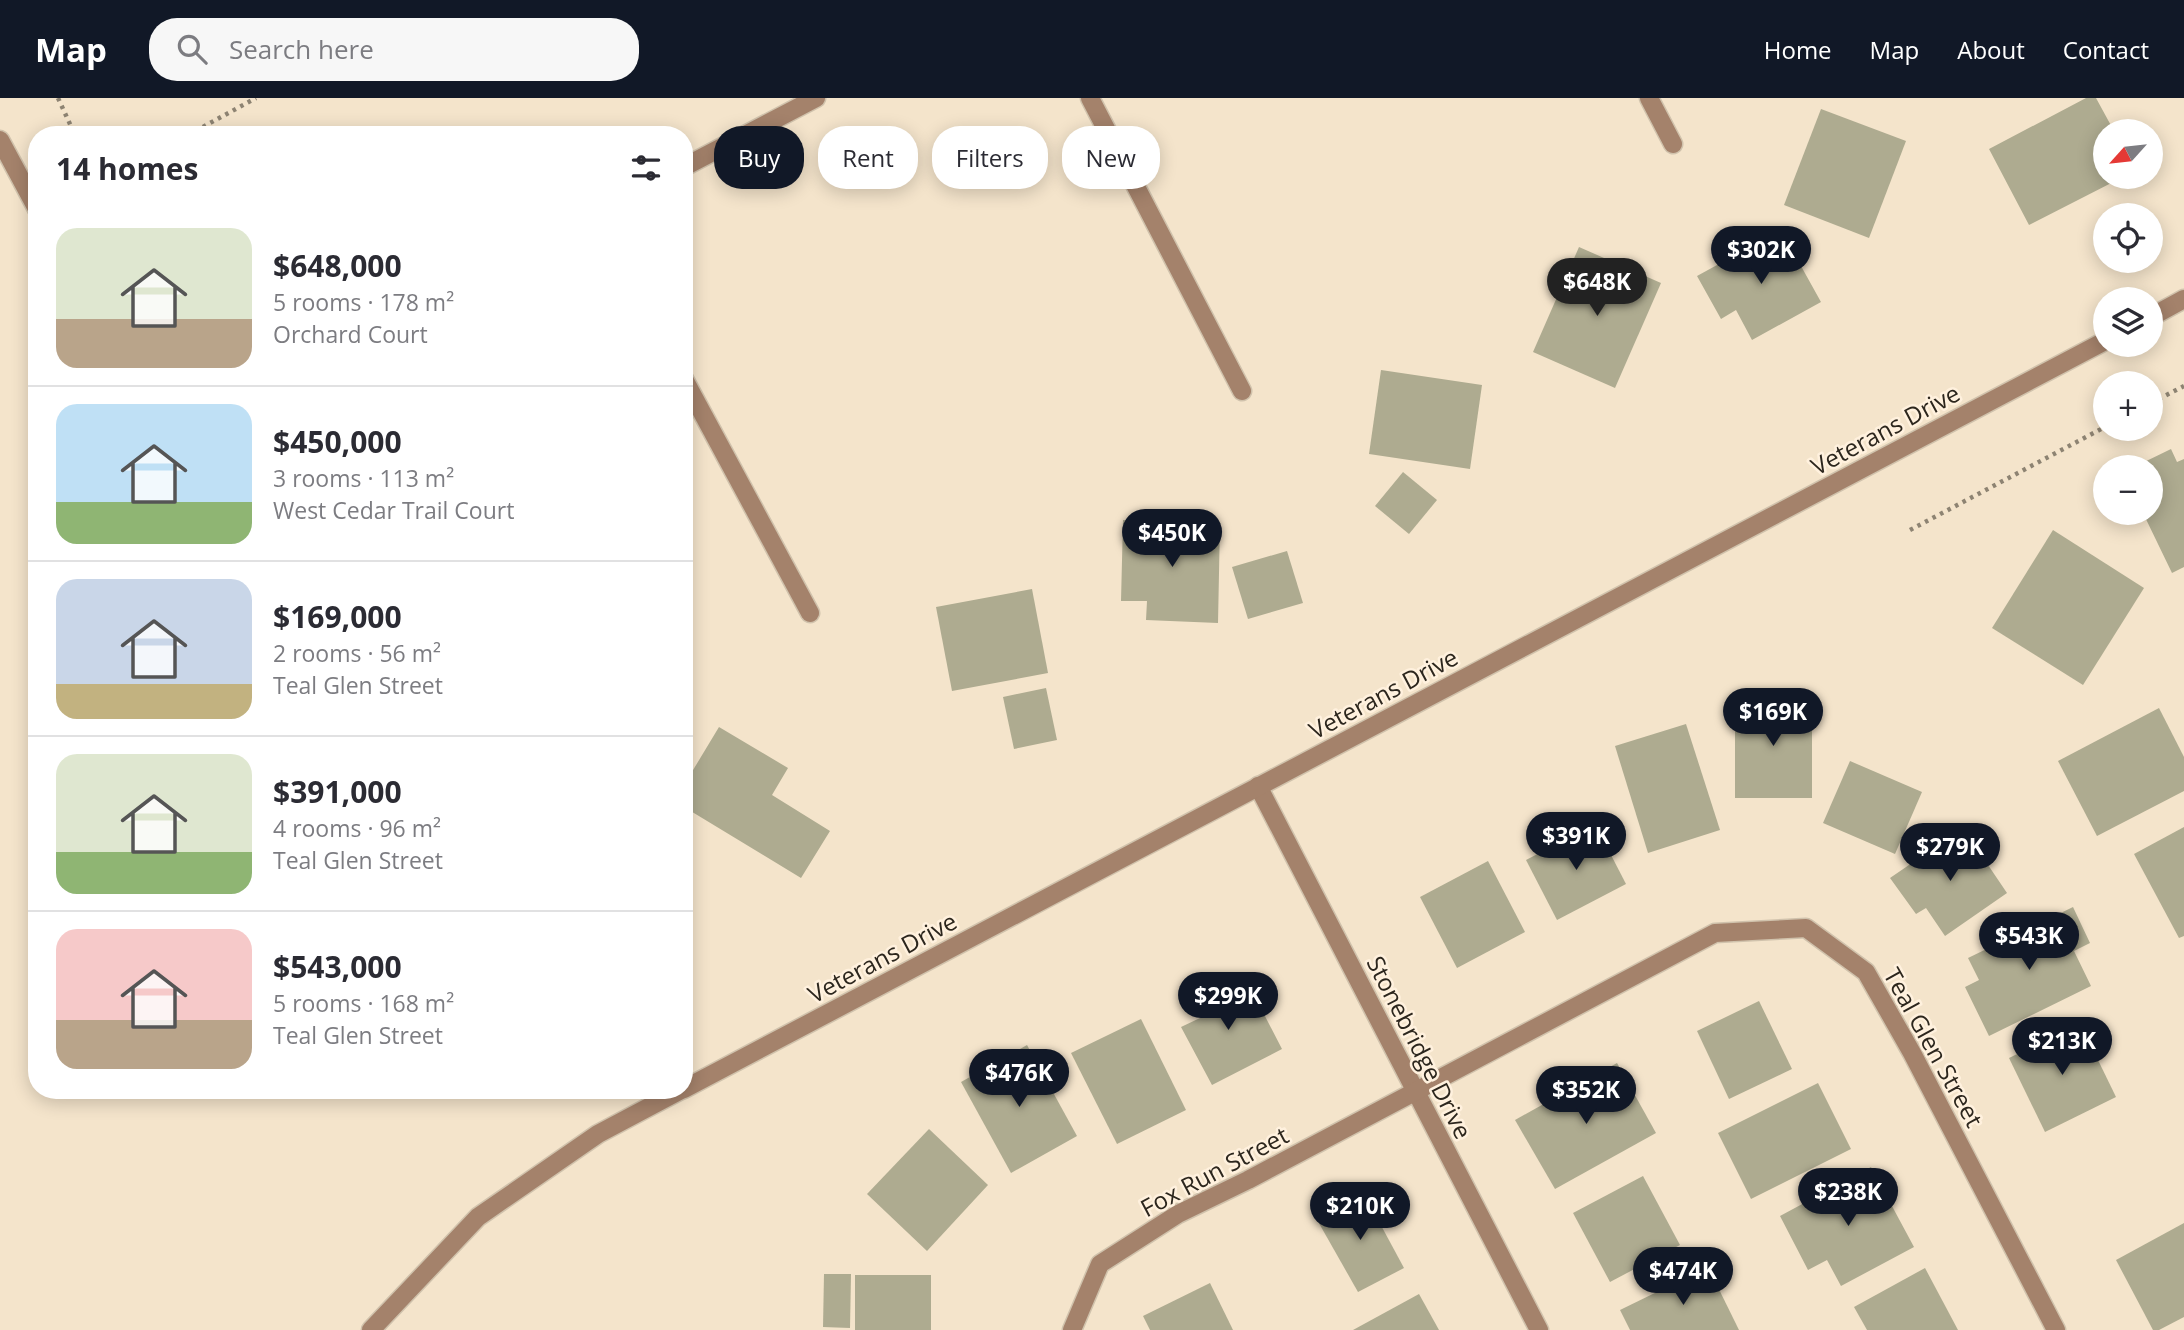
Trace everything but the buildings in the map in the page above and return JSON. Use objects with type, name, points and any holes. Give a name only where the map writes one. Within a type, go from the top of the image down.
[{"type":"street","points":[[693,162],[816,98]]},
{"type":"street","points":[[1090,98],[1241,391]]},
{"type":"street","points":[[1649,98],[1673,144]]},
{"type":"street","points":[[3,152],[28,194]]},
{"type":"street","points":[[2163,310],[2184,299]]},
{"type":"street","name":"Veterans Drive","points":[[693,1085],[2093,347]]},
{"type":"street","points":[[693,396],[810,613]]},
{"type":"street","name":"Stonebridge Drive","points":[[1258,786],[1539,1330]]},
{"type":"street","name":"Teal Glen Street","points":[[1415,1090],[1714,933],[1806,928],[1866,972],[1912,1054],[2056,1330]]},
{"type":"street","name":"Fox Run Street","points":[[1072,1330],[1101,1264],[1178,1214],[1248,1180],[1415,1090]]},
{"type":"street","name":"Veterans Drive","points":[[371,1330],[478,1217],[598,1134],[666,1099]]},
{"type":"path","points":[[58,98],[71,126]]},
{"type":"path","points":[[205,126],[256,98]]},
{"type":"path","points":[[2163,397],[2184,386]]},
{"type":"path","points":[[1910,530],[2093,433]]}]
